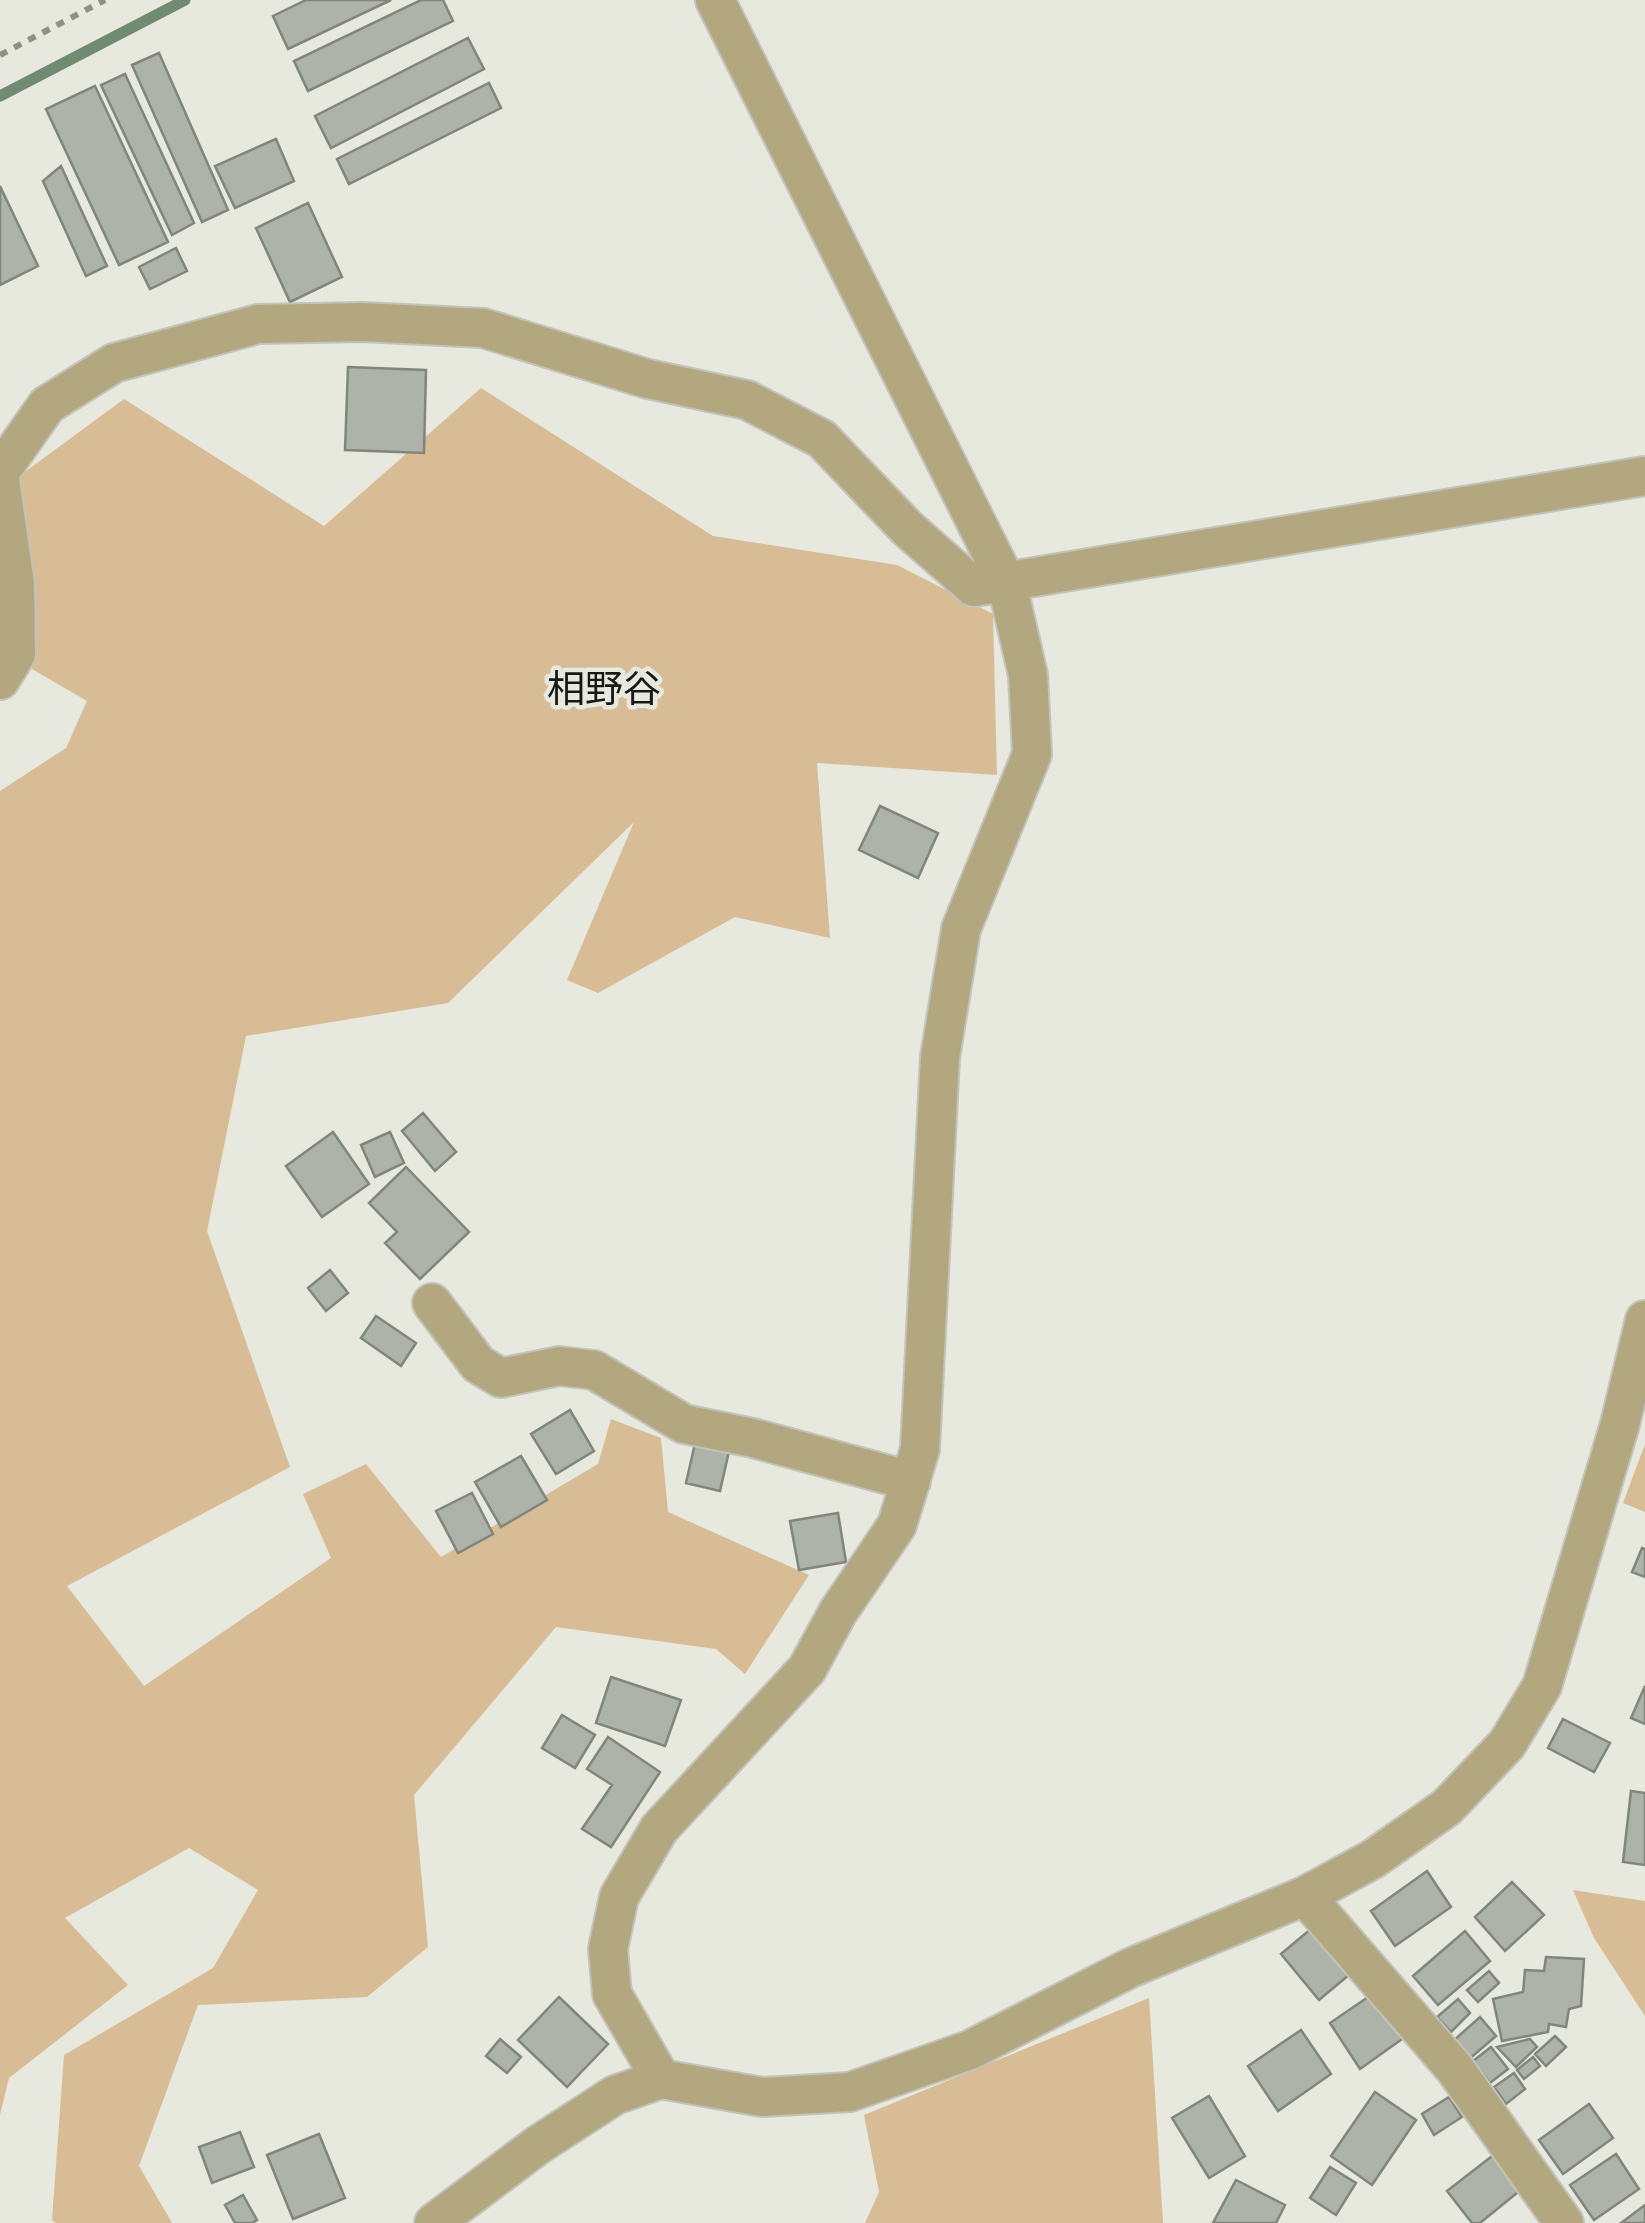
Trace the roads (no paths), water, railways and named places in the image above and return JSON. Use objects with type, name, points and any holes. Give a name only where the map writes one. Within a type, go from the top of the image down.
[{"type":"street","points":[[661,2079],[612,1994],[608,1949],[618,1897],[659,1829],[807,1668],[838,1612],[897,1524],[920,1449],[940,1057],[961,930],[1032,754],[1028,675],[1007,584],[715,0]]},
{"type":"street","points":[[0,472],[47,406],[114,364],[258,324],[363,322],[482,328],[648,380],[747,400],[822,438],[906,528],[974,587],[1645,476]]},
{"type":"street","points":[[0,480],[14,584],[16,654],[0,680]]},
{"type":"street","points":[[432,1304],[478,1364],[501,1378],[560,1366],[594,1370],[684,1424],[910,1481]]},
{"type":"street","points":[[434,2223],[615,2095],[661,2079],[762,2098],[850,2092],[970,2050],[1130,1968],[1305,1896],[1373,1859],[1446,1807],[1507,1744],[1542,1686],[1620,1424],[1645,1320]]},
{"type":"street","points":[[1305,1896],[1455,2069],[1564,2223]]},
{"type":"waterway","points":[[0,96],[185,0]]},
{"type":"district","name":"相野谷","points":[[604,689]]}]
